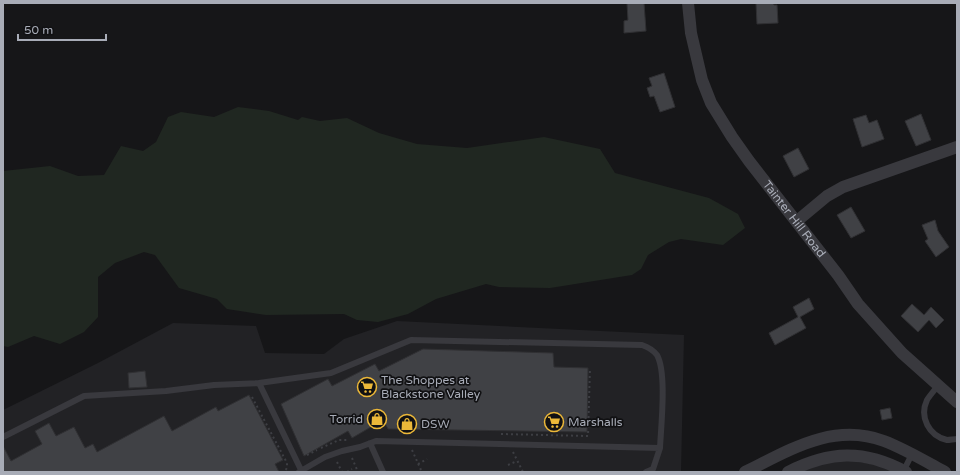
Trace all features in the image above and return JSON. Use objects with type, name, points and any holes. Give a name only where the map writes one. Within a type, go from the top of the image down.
[{"type":"street","name":"Tainter Hill Road","points":[[688,3],[689,21],[697,63],[704,86],[711,103],[728,131],[749,161],[838,275],[858,304],[902,352],[957,402]]},
{"type":"street","points":[[797,221],[827,196],[843,187],[957,147]]},
{"type":"street","points":[[745,472],[812,440],[831,436],[849,435],[868,437],[884,441],[945,472]]},
{"type":"street","points":[[788,472],[818,459],[848,456],[879,459],[904,472]]},
{"type":"lane","points":[[3,437],[84,396],[166,391],[214,385],[259,383],[331,373],[411,340],[642,345],[649,348],[656,354],[661,366],[662,396],[660,448],[653,469],[646,472]]},
{"type":"lane","points":[[259,383],[301,472],[325,457],[376,441],[660,448]]},
{"type":"lane","points":[[938,384],[927,401],[924,413],[926,425],[935,435],[947,440],[957,439]]},
{"type":"lane","points":[[370,443],[383,472]]},
{"type":"lane","points":[[904,472],[912,454]]},
{"type":"path","points":[[500,434],[588,436],[590,368]]},
{"type":"path","points":[[252,397],[287,463],[287,468],[284,472]]},
{"type":"path","points":[[307,455],[339,440],[350,440]]},
{"type":"path","points":[[415,449],[411,451],[421,470]]},
{"type":"path","points":[[512,451],[522,472]]},
{"type":"path","points":[[349,456],[352,458],[358,472]]},
{"type":"path","points":[[418,464],[427,459]]},
{"type":"path","points":[[337,461],[342,472]]},
{"type":"path","points":[[508,465],[517,461]]},
{"type":"path","points":[[348,472],[352,469]]},
{"type":"shaded area","points":[[238,107],[269,111],[298,120],[302,117],[320,121],[347,118],[379,133],[417,144],[467,148],[544,137],[600,149],[615,173],[709,198],[738,214],[745,228],[723,245],[681,239],[669,242],[648,255],[641,269],[632,275],[550,288],[499,287],[486,284],[436,299],[408,314],[378,322],[357,320],[344,314],[266,315],[227,309],[217,299],[179,288],[155,255],[144,252],[115,263],[98,277],[98,317],[84,332],[60,344],[34,336],[8,347],[3,346],[3,171],[50,166],[78,176],[104,175],[121,146],[143,151],[156,142],[168,117],[181,112],[214,117]]},
{"type":"shaded area","name":"The Shoppes at Blackstone Valley","points":[[397,321],[684,335],[681,472],[3,472],[3,410],[98,363],[173,323],[256,326],[265,353],[324,354],[344,339]]},
{"type":"shaded area","points":[[834,456],[906,472],[788,472]]},
{"type":"building","points":[[627,3],[644,3],[646,31],[624,33],[624,21],[628,20]]},
{"type":"building","points":[[756,3],[773,3],[774,5],[777,5],[778,23],[757,24]]},
{"type":"building","points":[[664,73],[675,107],[660,112],[654,96],[650,97],[647,88],[652,86],[649,78]]},
{"type":"building","points":[[921,114],[931,140],[916,146],[905,121]]},
{"type":"building","points":[[866,115],[869,123],[877,120],[884,139],[862,147],[853,119]]},
{"type":"building","points":[[798,148],[809,169],[794,177],[783,156]]},
{"type":"building","points":[[851,207],[865,231],[851,238],[837,215]]},
{"type":"building","points":[[935,220],[938,231],[949,247],[936,257],[925,241],[928,239],[922,225]]},
{"type":"building","points":[[809,298],[814,309],[800,317],[806,328],[775,345],[769,333],[798,317],[793,307]]},
{"type":"building","points":[[912,304],[924,315],[931,307],[944,320],[936,328],[929,320],[918,332],[901,316]]},
{"type":"building","points":[[423,349],[553,353],[554,367],[588,368],[587,432],[388,429],[383,420],[352,438],[348,431],[304,456],[281,404],[328,379],[332,386],[375,364],[379,371]]},
{"type":"building","points":[[145,371],[147,387],[129,388],[128,373]]},
{"type":"building","points":[[249,395],[283,460],[275,464],[279,472],[3,472],[3,446],[11,461],[42,444],[35,431],[49,423],[56,436],[74,427],[85,448],[93,444],[97,452],[164,416],[172,431],[216,407],[218,411]]},
{"type":"building","points":[[890,408],[892,418],[882,420],[880,410]]},
{"type":"place","name":"The Shoppes at Blackstone Valley","points":[[367,387]]},
{"type":"place","name":"Torrid","points":[[377,419]]},
{"type":"place","name":"Marshalls","points":[[554,422]]},
{"type":"place","name":"DSW","points":[[407,424]]}]
